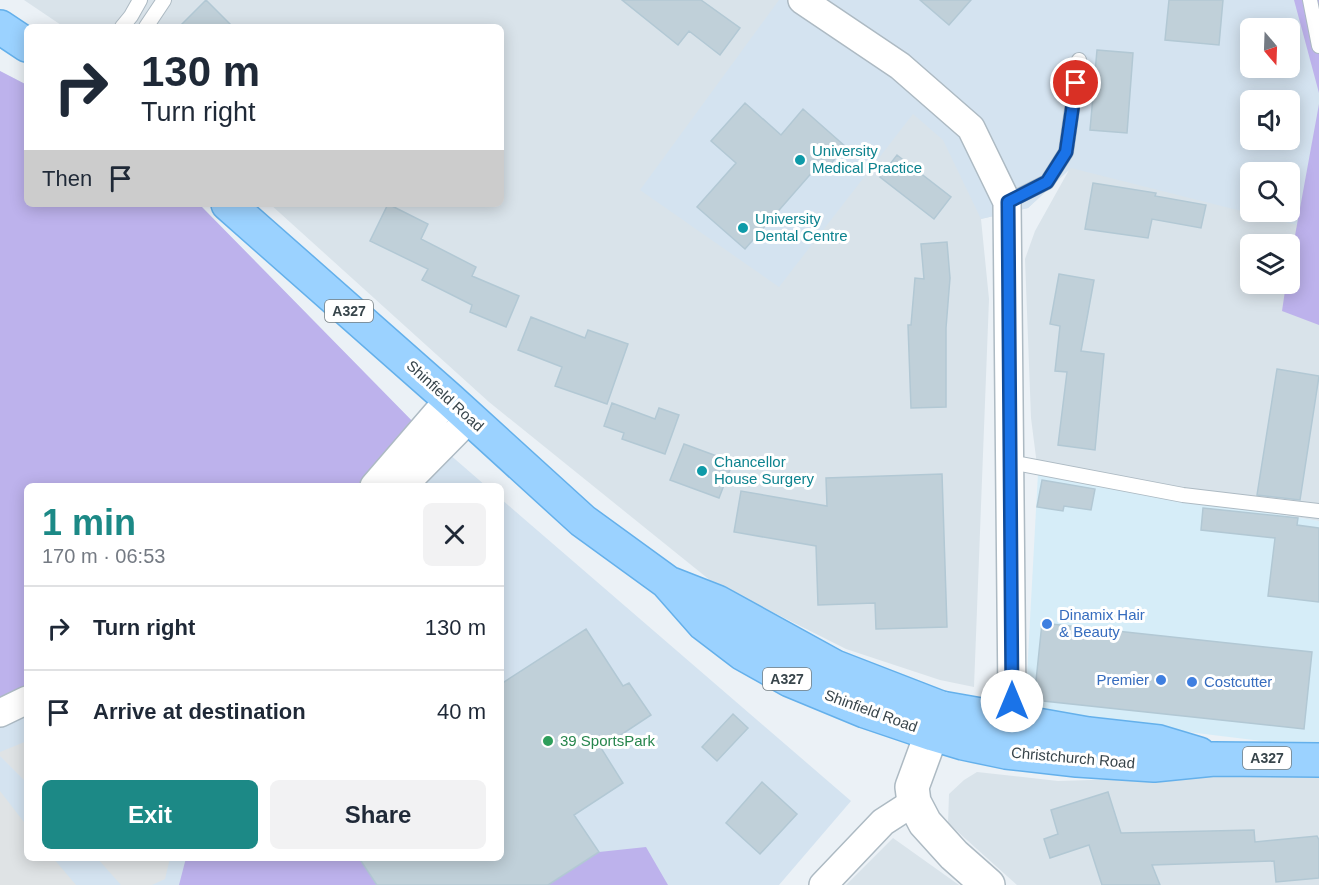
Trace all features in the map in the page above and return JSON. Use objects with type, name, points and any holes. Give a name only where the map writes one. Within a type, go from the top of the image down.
[{"type":"main road","points":[[0,27],[24,43]]},
{"type":"main road","name":"Shinfield Road","points":[[231,207],[583,521],[667,582],[717,602],[937,721]]},
{"type":"main road","name":"Christchurch Road","points":[[937,721],[1009,736],[1088,734],[1159,742],[1214,759],[1319,760]]},
{"type":"street","points":[[802,0],[900,66],[971,128],[1008,202],[1009,736]]},
{"type":"street","points":[[377,483],[460,409]]},
{"type":"street","points":[[405,483],[460,409]]},
{"type":"street","points":[[0,713],[24,701]]},
{"type":"street","points":[[937,721],[912,787],[914,802],[925,823],[954,855],[988,885]]},
{"type":"street","points":[[823,885],[883,822],[914,802]]},
{"type":"lane","points":[[124,24],[140,0]]},
{"type":"lane","points":[[148,24],[164,0]]},
{"type":"lane","points":[[1310,0],[1319,46]]},
{"type":"lane","points":[[1008,202],[1047,182],[1066,152],[1078,60]]},
{"type":"lane","points":[[1010,462],[1183,495],[1319,511]]},
{"type":"shaded area","points":[[24,0],[1319,0],[1319,521],[1038,473],[1031,418],[1025,259],[1035,231],[1069,170],[1028,208],[981,219],[989,299],[974,687],[940,680],[846,649],[711,581],[489,402],[273,207],[504,207],[504,24],[60,24]]},
{"type":"shaded area","points":[[779,0],[1294,0],[1299,18],[1240,18],[1240,78],[1300,78],[1300,22],[1319,93],[1319,104],[1300,208],[1300,162],[1240,162],[1240,211],[1071,168],[1028,208],[981,219],[943,140],[913,114],[779,287],[640,190]]},
{"type":"shaded area","points":[[1294,0],[1319,0],[1319,93],[1300,18]]},
{"type":"shaded area","points":[[0,71],[24,83],[24,207],[202,207],[418,427],[483,483],[24,483],[24,861],[504,861],[504,502],[851,801],[779,885],[0,885]]},
{"type":"shaded area","points":[[0,71],[24,83],[24,207],[202,207],[418,427],[371,483],[24,483],[24,687],[0,699]]},
{"type":"shaded area","points":[[1319,104],[1319,325],[1282,311],[1285,294],[1300,294],[1300,234],[1295,234],[1297,222],[1300,222],[1300,208]]},
{"type":"shaded area","points":[[1038,473],[1319,521],[1319,748],[1025,712]]},
{"type":"shaded area","points":[[24,742],[24,780],[0,756],[0,752]]},
{"type":"shaded area","points":[[977,772],[1058,781],[1319,773],[1319,885],[1017,885],[948,823],[949,794]]},
{"type":"shaded area","points":[[0,791],[24,822],[24,861],[56,861],[76,885],[0,885]]},
{"type":"shaded area","points":[[893,838],[959,885],[846,885]]},
{"type":"shaded area","points":[[646,847],[668,885],[548,885],[599,852]]},
{"type":"shaded area","points":[[100,861],[169,861],[165,879],[152,885],[121,885]]},
{"type":"shaded area","points":[[185,861],[361,861],[377,885],[179,885]]},
{"type":"building","points":[[206,0],[230,24],[182,24]]},
{"type":"building","points":[[622,0],[701,0],[740,28],[720,55],[689,31],[678,45]]},
{"type":"building","points":[[920,0],[971,0],[949,25]]},
{"type":"building","points":[[1169,0],[1223,0],[1219,45],[1165,40]]},
{"type":"building","points":[[1097,50],[1133,53],[1127,133],[1090,130]]},
{"type":"building","points":[[745,103],[781,135],[803,109],[846,147],[821,174],[815,169],[745,249],[697,207],[736,163],[711,141]]},
{"type":"building","points":[[897,155],[951,197],[934,219],[880,177]]},
{"type":"building","points":[[1093,183],[1156,193],[1155,196],[1206,205],[1201,228],[1152,219],[1148,238],[1085,229]]},
{"type":"building","points":[[387,207],[394,207],[428,224],[421,239],[476,267],[472,276],[519,296],[506,327],[470,312],[472,305],[422,280],[428,269],[370,241]]},
{"type":"building","points":[[947,242],[950,278],[946,328],[946,407],[911,408],[908,325],[911,325],[915,278],[924,279],[921,244]]},
{"type":"building","points":[[1059,274],[1094,280],[1081,351],[1104,354],[1095,450],[1058,445],[1067,372],[1055,371],[1060,326],[1050,324]]},
{"type":"building","points":[[531,317],[585,338],[588,330],[628,344],[607,404],[555,386],[562,367],[518,350]]},
{"type":"building","points":[[1277,369],[1319,376],[1300,500],[1257,495]]},
{"type":"building","points":[[612,403],[655,419],[659,408],[679,415],[665,454],[622,439],[624,433],[604,426]]},
{"type":"building","name":"Chancellor House Surgery","points":[[684,444],[733,462],[719,498],[670,480]]},
{"type":"building","points":[[942,474],[947,627],[876,629],[875,603],[818,605],[816,546],[734,532],[741,491],[827,506],[826,478]]},
{"type":"building","points":[[1042,480],[1095,489],[1091,510],[1064,506],[1063,511],[1037,507]]},
{"type":"building","points":[[1203,508],[1298,518],[1297,525],[1319,528],[1319,602],[1268,596],[1275,538],[1201,530]]},
{"type":"building","points":[[1042,623],[1312,652],[1304,729],[1034,700]]},
{"type":"building","name":"39 SportsPark","points":[[586,629],[623,686],[629,683],[651,715],[601,748],[623,783],[574,815],[599,852],[548,885],[377,885],[361,861],[504,861],[504,682]]},
{"type":"building","points":[[733,714],[748,728],[717,761],[702,747]]},
{"type":"building","points":[[762,782],[797,814],[760,854],[726,823]]},
{"type":"building","points":[[1108,792],[1121,833],[1254,830],[1255,842],[1317,836],[1319,840],[1319,878],[1276,882],[1274,861],[1152,865],[1160,885],[1102,885],[1089,845],[1050,858],[1044,839],[1058,834],[1051,810]]},
{"type":"place","name":"University Medical Practice","points":[[800,160]]},
{"type":"place","name":"University Dental Centre","points":[[743,228]]},
{"type":"place","name":"Chancellor House Surgery","points":[[702,471]]},
{"type":"place","name":"Dinamix Hair & Beauty","points":[[1047,624]]},
{"type":"place","name":"Premier","points":[[1161,680]]},
{"type":"place","name":"Costcutter","points":[[1192,682]]},
{"type":"place","name":"39 SportsPark","points":[[548,741]]},
{"type":"route","points":[[1012,701],[1008,202],[1047,182],[1066,152],[1076,83]]}]
